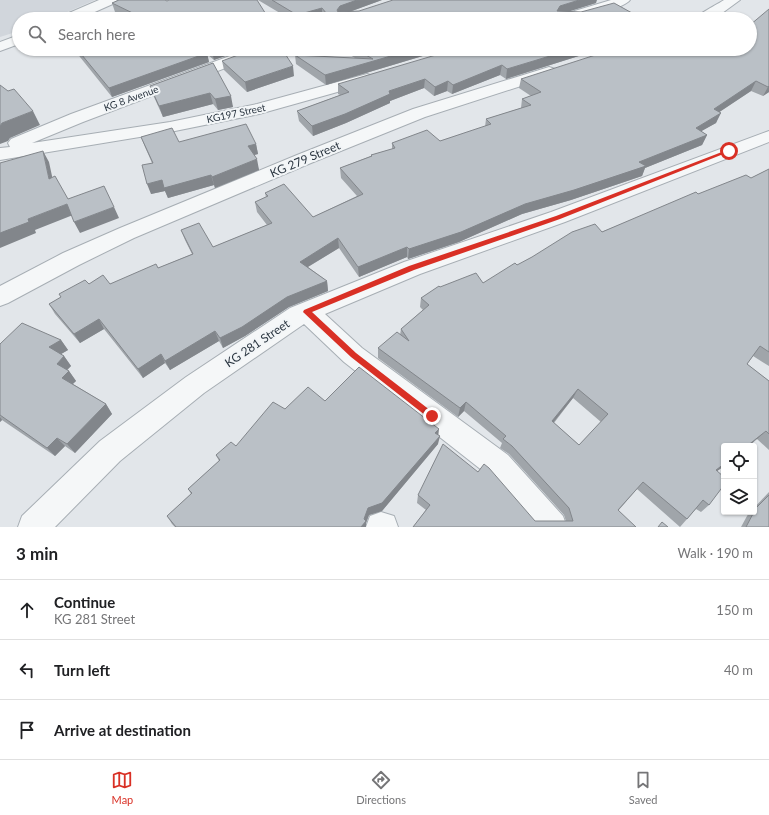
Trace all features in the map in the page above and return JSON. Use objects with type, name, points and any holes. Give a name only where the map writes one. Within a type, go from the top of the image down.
[{"type":"street","points":[[83,12],[110,0]]},
{"type":"street","points":[[596,0],[608,6]]},
{"type":"street","points":[[587,12],[623,0]]},
{"type":"street","points":[[715,12],[733,0]]},
{"type":"street","points":[[0,47],[12,42]]},
{"type":"street","name":"KG 8 Avenue","points":[[0,150],[77,118],[244,56]]},
{"type":"street","name":"KG 279 Street","points":[[0,297],[71,259],[127,233],[304,159],[419,113],[568,66]]},
{"type":"street","name":"KG197 Street","points":[[0,154],[170,127],[229,115],[311,95],[384,74]]},
{"type":"street","name":"KG 281 Street","points":[[38,526],[110,451],[195,386],[298,315],[412,268],[558,217],[769,136]]},
{"type":"street","points":[[307,312],[353,355],[498,466],[552,527]]},
{"type":"shaded area","points":[[0,0],[95,0],[67,12],[12,12],[12,33],[0,37]]},
{"type":"building","points":[[119,0],[257,0],[265,12],[131,12],[112,3]]},
{"type":"building","points":[[272,0],[357,0],[340,6],[337,10],[338,12],[325,12],[322,8],[308,12],[292,12]]},
{"type":"building","points":[[393,0],[579,0],[560,6],[557,11],[581,12],[338,12],[359,11]]},
{"type":"building","points":[[614,3],[630,12],[581,12]]},
{"type":"building","points":[[769,9],[769,86],[768,87],[756,81],[714,109],[721,113],[696,128],[707,135],[639,162],[646,166],[574,190],[525,204],[461,232],[409,249],[407,247],[358,267],[338,238],[300,262],[327,281],[287,297],[242,327],[220,338],[215,331],[165,361],[161,354],[138,369],[99,319],[74,334],[49,304],[61,297],[59,294],[85,280],[89,284],[103,275],[110,284],[156,264],[158,268],[193,254],[181,230],[199,223],[213,247],[272,223],[255,202],[268,196],[265,193],[284,184],[313,217],[363,194],[340,168],[372,156],[371,155],[395,148],[392,143],[427,130],[440,141],[491,124],[486,119],[531,105],[522,99],[541,92],[521,79],[592,56],[757,56],[757,19]]},
{"type":"building","points":[[83,56],[199,56],[109,88]]},
{"type":"building","points":[[235,56],[287,56],[293,66],[245,82],[222,61]]},
{"type":"building","points":[[296,56],[314,56],[373,59],[368,56],[391,56],[325,75]]},
{"type":"building","points":[[432,56],[550,56],[507,69],[502,65],[453,85],[448,81],[435,87],[425,79],[389,91],[390,94],[345,114],[312,126],[297,111],[349,92],[338,84]]},
{"type":"building","points":[[213,63],[231,96],[215,99],[210,93],[159,106],[150,86]]},
{"type":"building","points":[[0,85],[8,91],[14,89],[33,111],[2,123],[0,126]]},
{"type":"building","points":[[246,124],[256,144],[248,146],[257,159],[212,177],[211,175],[164,188],[162,180],[147,184],[142,165],[153,163],[141,137],[172,128],[179,142]]},
{"type":"building","points":[[43,151],[49,179],[55,176],[68,199],[104,186],[114,207],[74,222],[67,204],[28,219],[29,222],[0,233],[0,163]]},
{"type":"building","points":[[769,169],[769,352],[760,346],[747,364],[769,381],[769,434],[766,431],[751,443],[721,443],[721,466],[716,470],[721,474],[721,489],[709,505],[703,500],[687,519],[643,482],[618,510],[636,527],[413,527],[430,505],[418,495],[443,444],[478,472],[484,464],[489,468],[535,521],[573,521],[569,508],[512,446],[503,439],[506,436],[466,402],[460,408],[378,348],[397,332],[409,341],[401,329],[429,305],[421,298],[439,286],[440,287],[476,273],[483,283],[515,263],[517,265],[532,257],[572,232],[595,224],[602,232],[696,192],[698,194],[746,175],[751,178]],"holes":[[[578,389],[608,414],[579,445],[552,421]]]},
{"type":"building","points":[[22,323],[61,340],[49,347],[64,356],[57,364],[69,371],[62,378],[106,404],[67,444],[57,438],[47,448],[0,415],[0,344]]},
{"type":"building","points":[[359,367],[439,429],[435,433],[440,436],[382,503],[368,508],[364,519],[366,521],[361,527],[176,527],[167,516],[192,493],[188,489],[220,460],[216,455],[231,442],[236,446],[273,402],[285,409],[308,387],[325,401]]},
{"type":"building","points":[[769,495],[769,527],[746,527],[752,515],[757,515],[757,507]]},
{"type":"building","points":[[662,522],[668,527],[658,527]]},
{"type":"route","points":[[432,416],[353,355],[307,312],[412,268],[558,217],[729,151]]}]
